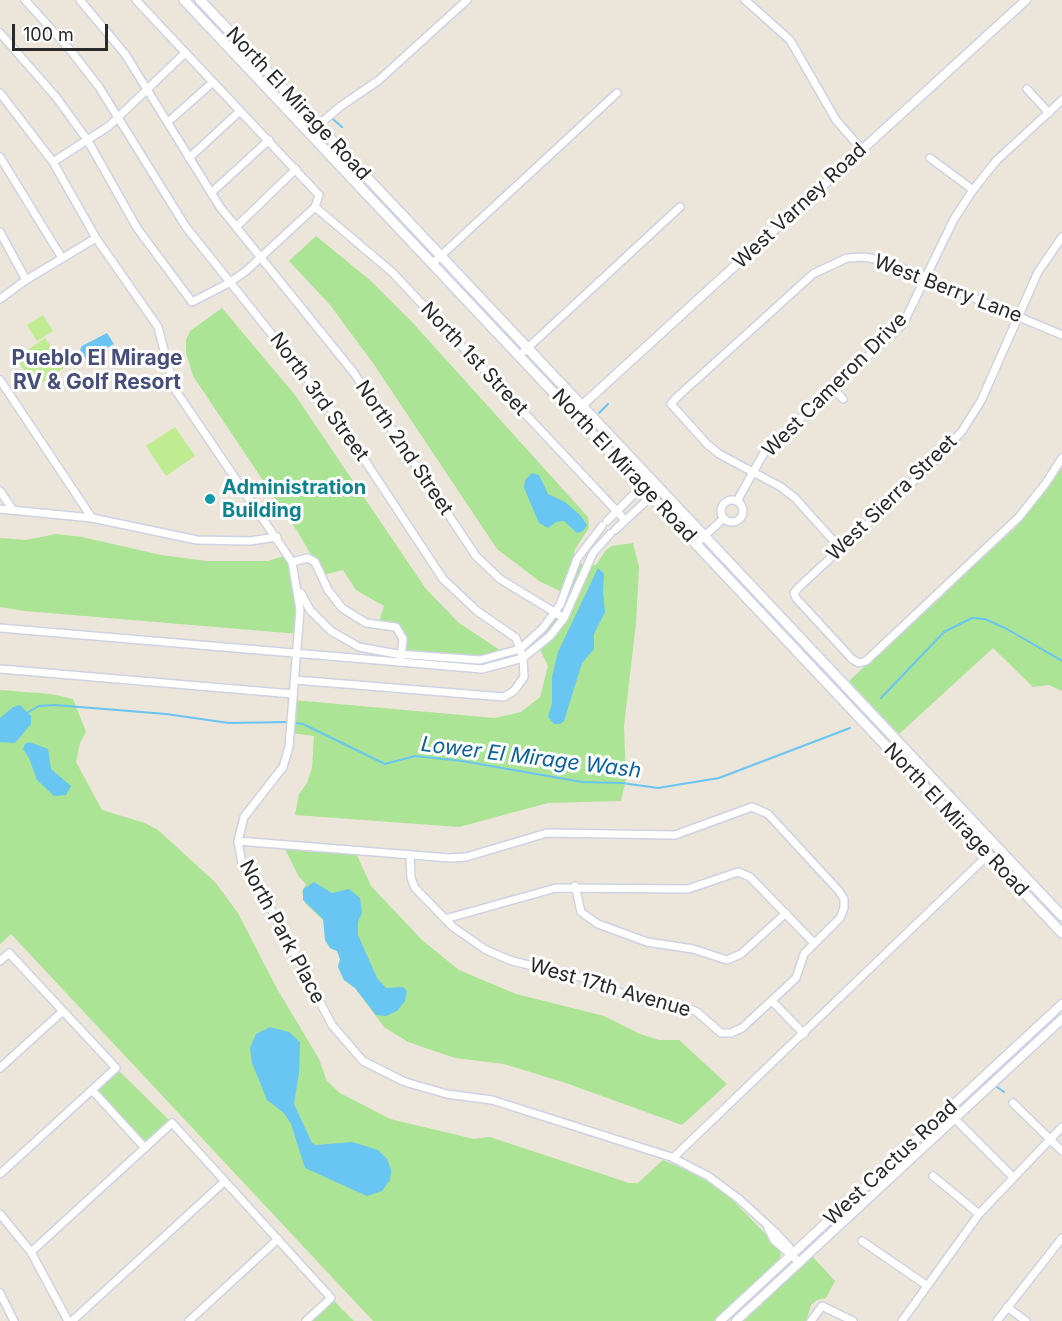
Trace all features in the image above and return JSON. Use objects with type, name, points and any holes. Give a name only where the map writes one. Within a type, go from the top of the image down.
[{"type":"main road","name":"North El Mirage Road","points":[[184,0],[520,355],[987,856],[1062,933]]},
{"type":"main road","name":"North El Mirage Road","points":[[200,0],[1062,916]]},
{"type":"street","name":"North 3rd Street","points":[[25,0],[71,51],[118,116],[186,227],[329,406],[443,579],[477,611],[516,638],[520,649]]},
{"type":"street","name":"North 2nd Street","points":[[80,0],[125,54],[211,193],[354,373],[476,556],[500,579],[564,618]]},
{"type":"street","points":[[0,33],[56,97],[88,141],[137,228],[192,302],[229,283],[261,257],[315,207],[319,195],[136,0]]},
{"type":"street","points":[[309,133],[388,73],[467,0]]},
{"type":"street","points":[[745,0],[790,40],[836,120],[862,150]]},
{"type":"street","name":"West Varney Road","points":[[574,413],[1026,0]]},
{"type":"street","points":[[53,162],[88,141],[185,53]]},
{"type":"street","points":[[168,122],[213,82]]},
{"type":"street","points":[[1027,89],[1049,113]]},
{"type":"street","points":[[0,93],[53,162],[96,238],[26,280],[0,299]]},
{"type":"street","points":[[433,263],[617,93]]},
{"type":"street","name":"West Cameron Drive","points":[[737,501],[765,451],[903,324],[954,219],[973,190],[996,161],[1062,100]]},
{"type":"street","points":[[189,158],[240,111]]},
{"type":"street","points":[[211,193],[269,140]]},
{"type":"street","points":[[0,157],[62,258]]},
{"type":"street","points":[[930,158],[973,190]]},
{"type":"street","points":[[236,227],[296,169]]},
{"type":"street","name":"North 1st Street","points":[[315,207],[392,272],[625,520]]},
{"type":"street","points":[[520,355],[681,207]]},
{"type":"street","points":[[0,232],[26,280]]},
{"type":"street","name":"West Sierra Street","points":[[1062,237],[1038,272],[981,400],[962,431],[931,465],[794,593],[852,659],[859,663],[866,661],[1019,517],[1062,458]]},
{"type":"street","name":"North Park Place","points":[[96,238],[158,327],[174,388],[292,562],[300,609],[298,654],[287,758],[244,817],[238,841],[242,863],[272,911],[332,1025],[363,1060],[405,1082],[447,1094],[492,1100],[673,1158],[722,1185],[789,1247],[792,1255],[799,1262]]},
{"type":"street","name":"West Berry Lane","points":[[752,472],[707,444],[670,404],[823,267],[847,258],[864,257],[886,261],[1062,335]]},
{"type":"street","points":[[0,380],[92,518]]},
{"type":"street","points":[[833,388],[843,399]]},
{"type":"street","points":[[752,472],[781,487],[795,498],[840,548]]},
{"type":"street","points":[[298,588],[310,609],[335,634],[359,647],[401,654],[480,660],[520,649],[543,628],[555,613],[578,559],[604,524],[637,491],[645,489],[654,481]]},
{"type":"street","points":[[0,628],[482,669],[523,658],[550,636],[564,618],[587,563],[612,532],[646,501],[645,489]]},
{"type":"street","points":[[0,491],[13,510]]},
{"type":"street","name":"West Cameron Drive","points":[[730,500],[737,501],[743,509],[739,519],[730,521],[724,518],[722,511],[724,504],[730,500]]},
{"type":"street","points":[[0,509],[92,518],[197,540],[250,541],[277,537]]},
{"type":"street","name":"West Cameron Drive","points":[[696,543],[724,518]]},
{"type":"street","points":[[292,562],[308,558],[315,562],[328,590],[342,608],[366,623],[396,627],[403,639],[402,663]]},
{"type":"street","points":[[295,680],[504,697],[514,691],[524,676],[520,649]]},
{"type":"street","points":[[0,669],[293,694]]},
{"type":"street","name":"West 17th Avenue","points":[[238,841],[410,856],[466,857],[547,833],[675,835],[746,808],[757,808],[768,814],[844,899],[840,918],[813,942],[804,954],[796,978],[742,1028],[731,1033],[721,1033],[697,1012],[686,1007],[663,1002],[642,1001],[584,978],[499,957],[470,941],[445,919],[416,888],[411,878],[410,856]]},
{"type":"street","points":[[673,1158],[987,856]]},
{"type":"street","points":[[445,919],[556,888],[574,886],[688,890],[738,872],[750,877],[813,942]]},
{"type":"street","points":[[574,886],[581,912],[598,924],[647,942],[693,949],[727,960],[741,954],[786,913]]},
{"type":"street","points":[[0,961],[9,953],[116,1068],[0,1174]]},
{"type":"street","points":[[772,1001],[804,1034]]},
{"type":"street","name":"West Cactus Road","points":[[720,1321],[1062,1004]]},
{"type":"street","points":[[0,1068],[63,1011]]},
{"type":"street","name":"West Cactus Road","points":[[736,1321],[1062,1018]]},
{"type":"street","points":[[92,1090],[145,1148]]},
{"type":"street","points":[[1013,1102],[1062,1151]]},
{"type":"street","points":[[947,1111],[1013,1177]]},
{"type":"street","points":[[31,1252],[172,1123],[331,1298],[306,1321]]},
{"type":"street","points":[[902,1321],[979,1214],[1062,1127]]},
{"type":"street","points":[[933,1176],[979,1214]]},
{"type":"street","points":[[0,1214],[31,1252],[70,1321],[225,1181]]},
{"type":"street","points":[[0,1229],[8,1222]]},
{"type":"street","points":[[189,1321],[278,1239]]},
{"type":"street","points":[[862,1241],[926,1285]]},
{"type":"street","points":[[997,1321],[1061,1241]]},
{"type":"street","points":[[0,1293],[14,1321]]},
{"type":"street","points":[[811,1321],[822,1306],[853,1321]]},
{"type":"street","points":[[1007,1306],[1026,1321]]},
{"type":"green space","points":[[316,236],[371,281],[412,322],[588,517],[589,528],[575,549],[572,563],[596,565],[606,550],[612,546],[633,543],[639,567],[636,623],[624,726],[626,779],[621,801],[548,803],[459,827],[295,815],[299,794],[307,783],[312,768],[314,736],[291,733],[293,700],[495,718],[521,712],[540,697],[548,666],[534,637],[564,593],[539,581],[497,549],[373,363],[330,305],[289,261]]},
{"type":"green space","points":[[222,308],[295,395],[426,589],[459,623],[506,654],[480,660],[401,654],[399,631],[378,625],[384,606],[356,590],[343,570],[323,575],[299,534],[193,376],[186,353],[186,340],[190,331]]},
{"type":"green space","points":[[43,315],[53,331],[37,341],[27,325]]},
{"type":"green space","points":[[45,338],[65,367],[36,387],[16,358]]},
{"type":"green space","points":[[175,427],[195,456],[166,476],[146,446]]},
{"type":"green space","points":[[1062,468],[1062,691],[1049,685],[1033,687],[993,648],[899,734],[849,681],[1015,528]]},
{"type":"green space","points":[[56,534],[82,537],[161,555],[207,561],[268,561],[287,555],[298,588],[299,634],[0,607],[0,538],[26,540]]},
{"type":"green space","points":[[0,690],[51,694],[73,699],[86,732],[80,743],[76,762],[102,810],[145,823],[158,830],[215,882],[238,913],[276,987],[319,1059],[327,1081],[340,1093],[390,1119],[474,1139],[490,1137],[629,1183],[638,1183],[663,1160],[694,1173],[727,1194],[778,1247],[781,1253],[779,1261],[714,1321],[373,1321],[11,934],[0,944]]},
{"type":"green space","points":[[283,845],[355,851],[371,886],[422,940],[459,970],[516,994],[604,1016],[640,1034],[659,1040],[679,1040],[727,1084],[682,1125],[566,1083],[504,1064],[455,1058],[408,1042],[384,1027],[355,988],[344,980],[338,967],[340,959],[337,951],[330,948],[325,940],[325,922],[305,903],[302,892],[306,884],[299,877]]},
{"type":"green space","points":[[116,1068],[172,1123],[145,1148],[92,1090]]},
{"type":"green space","points":[[811,1255],[835,1281],[826,1298],[817,1300],[811,1305],[806,1321],[740,1321]]},
{"type":"green space","points":[[331,1298],[354,1321],[306,1321]]},
{"type":"water","points":[[107,333],[114,344],[107,348],[102,346],[104,350],[87,361],[80,350],[82,346]]},
{"type":"water","points":[[532,473],[539,475],[548,494],[565,502],[580,515],[587,525],[583,531],[577,533],[564,521],[556,522],[548,528],[539,523],[524,488],[525,480]]},
{"type":"water","points":[[598,568],[604,574],[605,612],[594,634],[594,649],[582,663],[564,721],[554,724],[548,717],[552,703],[552,677],[558,652]]},
{"type":"water","points":[[20,705],[31,716],[31,724],[15,743],[0,742],[0,718],[13,707]]},
{"type":"water","points":[[29,742],[48,749],[51,769],[71,786],[66,795],[54,796],[37,780],[23,749]]},
{"type":"water","points":[[314,882],[332,893],[349,889],[360,898],[362,913],[358,922],[358,935],[377,978],[386,988],[403,987],[407,991],[405,1001],[397,1011],[386,1016],[376,1015],[355,988],[344,980],[338,967],[340,959],[337,951],[330,948],[325,940],[323,919],[303,900],[303,889]]},
{"type":"water","points":[[270,1027],[289,1032],[300,1042],[299,1073],[294,1104],[312,1143],[316,1145],[352,1142],[378,1150],[387,1159],[391,1170],[390,1180],[382,1191],[367,1196],[305,1168],[291,1124],[284,1113],[267,1100],[252,1063],[250,1048],[256,1034]]},
{"type":"waterway","points":[[333,119],[342,127]]},
{"type":"waterway","points":[[599,413],[608,404]]},
{"type":"waterway","name":"Lower El Mirage Wash","points":[[881,698],[944,632],[972,618],[985,619],[1007,629],[1062,661]]},
{"type":"waterway","name":"Lower El Mirage Wash","points":[[27,713],[39,706],[55,705],[166,714],[229,723],[288,722]]},
{"type":"waterway","name":"Lower El Mirage Wash","points":[[294,723],[303,724],[385,764],[415,756],[462,761],[582,782],[622,783],[658,788],[719,778],[850,728]]},
{"type":"waterway","points":[[997,1087],[1004,1092]]},
{"type":"place","name":"Administration Building","points":[[210,499]]},
{"type":"district","name":"Pueblo El Mirage RV & Golf Resort","points":[[97,371]]}]
